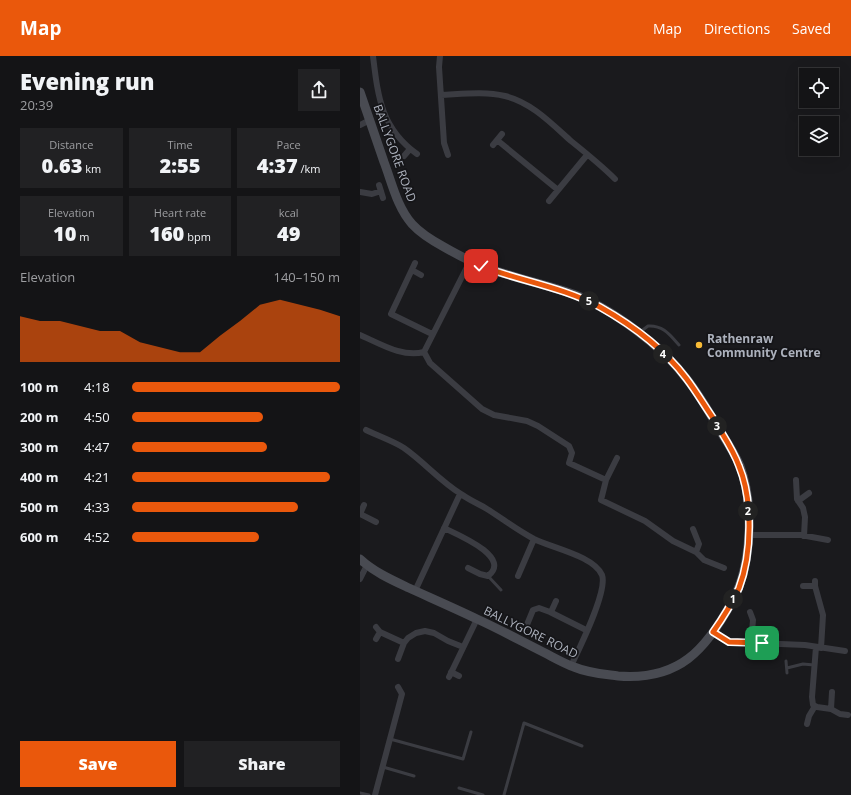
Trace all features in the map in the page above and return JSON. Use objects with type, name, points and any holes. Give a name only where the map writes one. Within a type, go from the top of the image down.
[{"type":"street","points":[[373,56],[380,103],[385,117],[393,131],[417,154]]},
{"type":"street","points":[[440,56],[444,143],[448,155]]},
{"type":"street","name":"BALLYGORE ROAD","points":[[360,92],[397,197],[406,215],[416,228],[427,237],[470,261],[494,270],[576,295],[602,308],[639,333],[665,355],[686,377],[734,455],[740,467],[746,492],[748,509],[748,535],[745,561],[739,586],[728,608],[713,632],[700,649],[687,660],[672,669],[658,674],[635,677],[589,672],[571,666],[477,619],[392,580],[360,559]]},
{"type":"street","points":[[441,95],[488,93],[506,96],[520,101],[544,118],[615,179]]},
{"type":"street","points":[[360,125],[370,120]]},
{"type":"street","points":[[492,145],[502,134]]},
{"type":"street","points":[[497,140],[558,190]]},
{"type":"street","points":[[404,156],[410,148]]},
{"type":"street","points":[[549,201],[588,155]]},
{"type":"street","points":[[360,192],[372,194],[380,188],[384,198]]},
{"type":"street","points":[[424,352],[432,334],[447,310],[470,261]]},
{"type":"street","points":[[415,263],[391,314],[432,334]]},
{"type":"street","points":[[412,270],[421,275]]},
{"type":"street","points":[[360,335],[397,350],[414,354],[424,352]]},
{"type":"street","points":[[424,352],[430,363],[482,409],[494,415],[519,419],[538,426],[570,448],[572,453],[569,464],[606,480]]},
{"type":"street","points":[[366,430],[403,448],[460,494],[487,509],[534,539],[589,561],[598,569],[604,581],[602,590],[597,607],[571,666]]},
{"type":"street","points":[[617,458],[606,480],[601,500],[645,521],[674,541],[696,552],[704,560],[724,568]]},
{"type":"street","points":[[796,480],[796,496],[805,512],[806,524],[804,536]]},
{"type":"street","points":[[798,501],[809,493]]},
{"type":"street","points":[[415,591],[460,494]]},
{"type":"street","points":[[364,505],[360,514],[376,522]]},
{"type":"street","points":[[444,528],[464,538],[489,554],[494,563],[492,572],[488,576],[468,568]]},
{"type":"street","points":[[693,528],[699,544],[696,552]]},
{"type":"street","points":[[748,535],[804,536],[828,540]]},
{"type":"street","points":[[518,576],[534,539]]},
{"type":"street","points":[[360,579],[367,565]]},
{"type":"street","points":[[803,586],[815,584],[823,615],[814,665],[812,702],[815,706],[821,708],[831,708],[840,714],[848,715]]},
{"type":"street","points":[[551,612],[556,601]]},
{"type":"street","points":[[526,627],[533,610],[539,608],[551,612],[586,630]]},
{"type":"street","points":[[750,612],[752,620],[751,642]]},
{"type":"street","points":[[459,676],[450,675],[462,647],[477,619]]},
{"type":"street","points":[[376,639],[378,630],[404,643]]},
{"type":"street","points":[[398,659],[404,643],[408,638],[416,633],[425,631],[434,633],[462,647]]},
{"type":"street","points":[[713,632],[729,642],[801,645],[845,651]]},
{"type":"street","points":[[375,795],[402,694],[398,687]]},
{"type":"street","points":[[831,708],[832,692]]},
{"type":"street","points":[[807,724],[808,716],[815,706]]},
{"type":"lane","points":[[639,333],[648,326],[660,328],[665,330],[679,345]]},
{"type":"lane","points":[[488,576],[501,590]]},
{"type":"lane","points":[[786,661],[787,674]]},
{"type":"lane","points":[[787,668],[803,664],[814,665]]},
{"type":"lane","points":[[504,795],[524,722],[582,746]]},
{"type":"lane","points":[[390,739],[463,759],[471,732]]},
{"type":"lane","points":[[383,767],[414,776]]},
{"type":"lane","points":[[459,788],[483,795]]},
{"type":"lane","points":[[360,793],[369,795]]},
{"type":"place","name":"Rathenraw Community Centre","points":[[699,345]]},
{"type":"route","points":[[481,266],[576,295],[602,308],[649,340],[686,377],[728,444],[740,467],[746,492],[748,509],[748,544],[740,582],[736,594],[713,632],[729,642],[762,643]]}]
